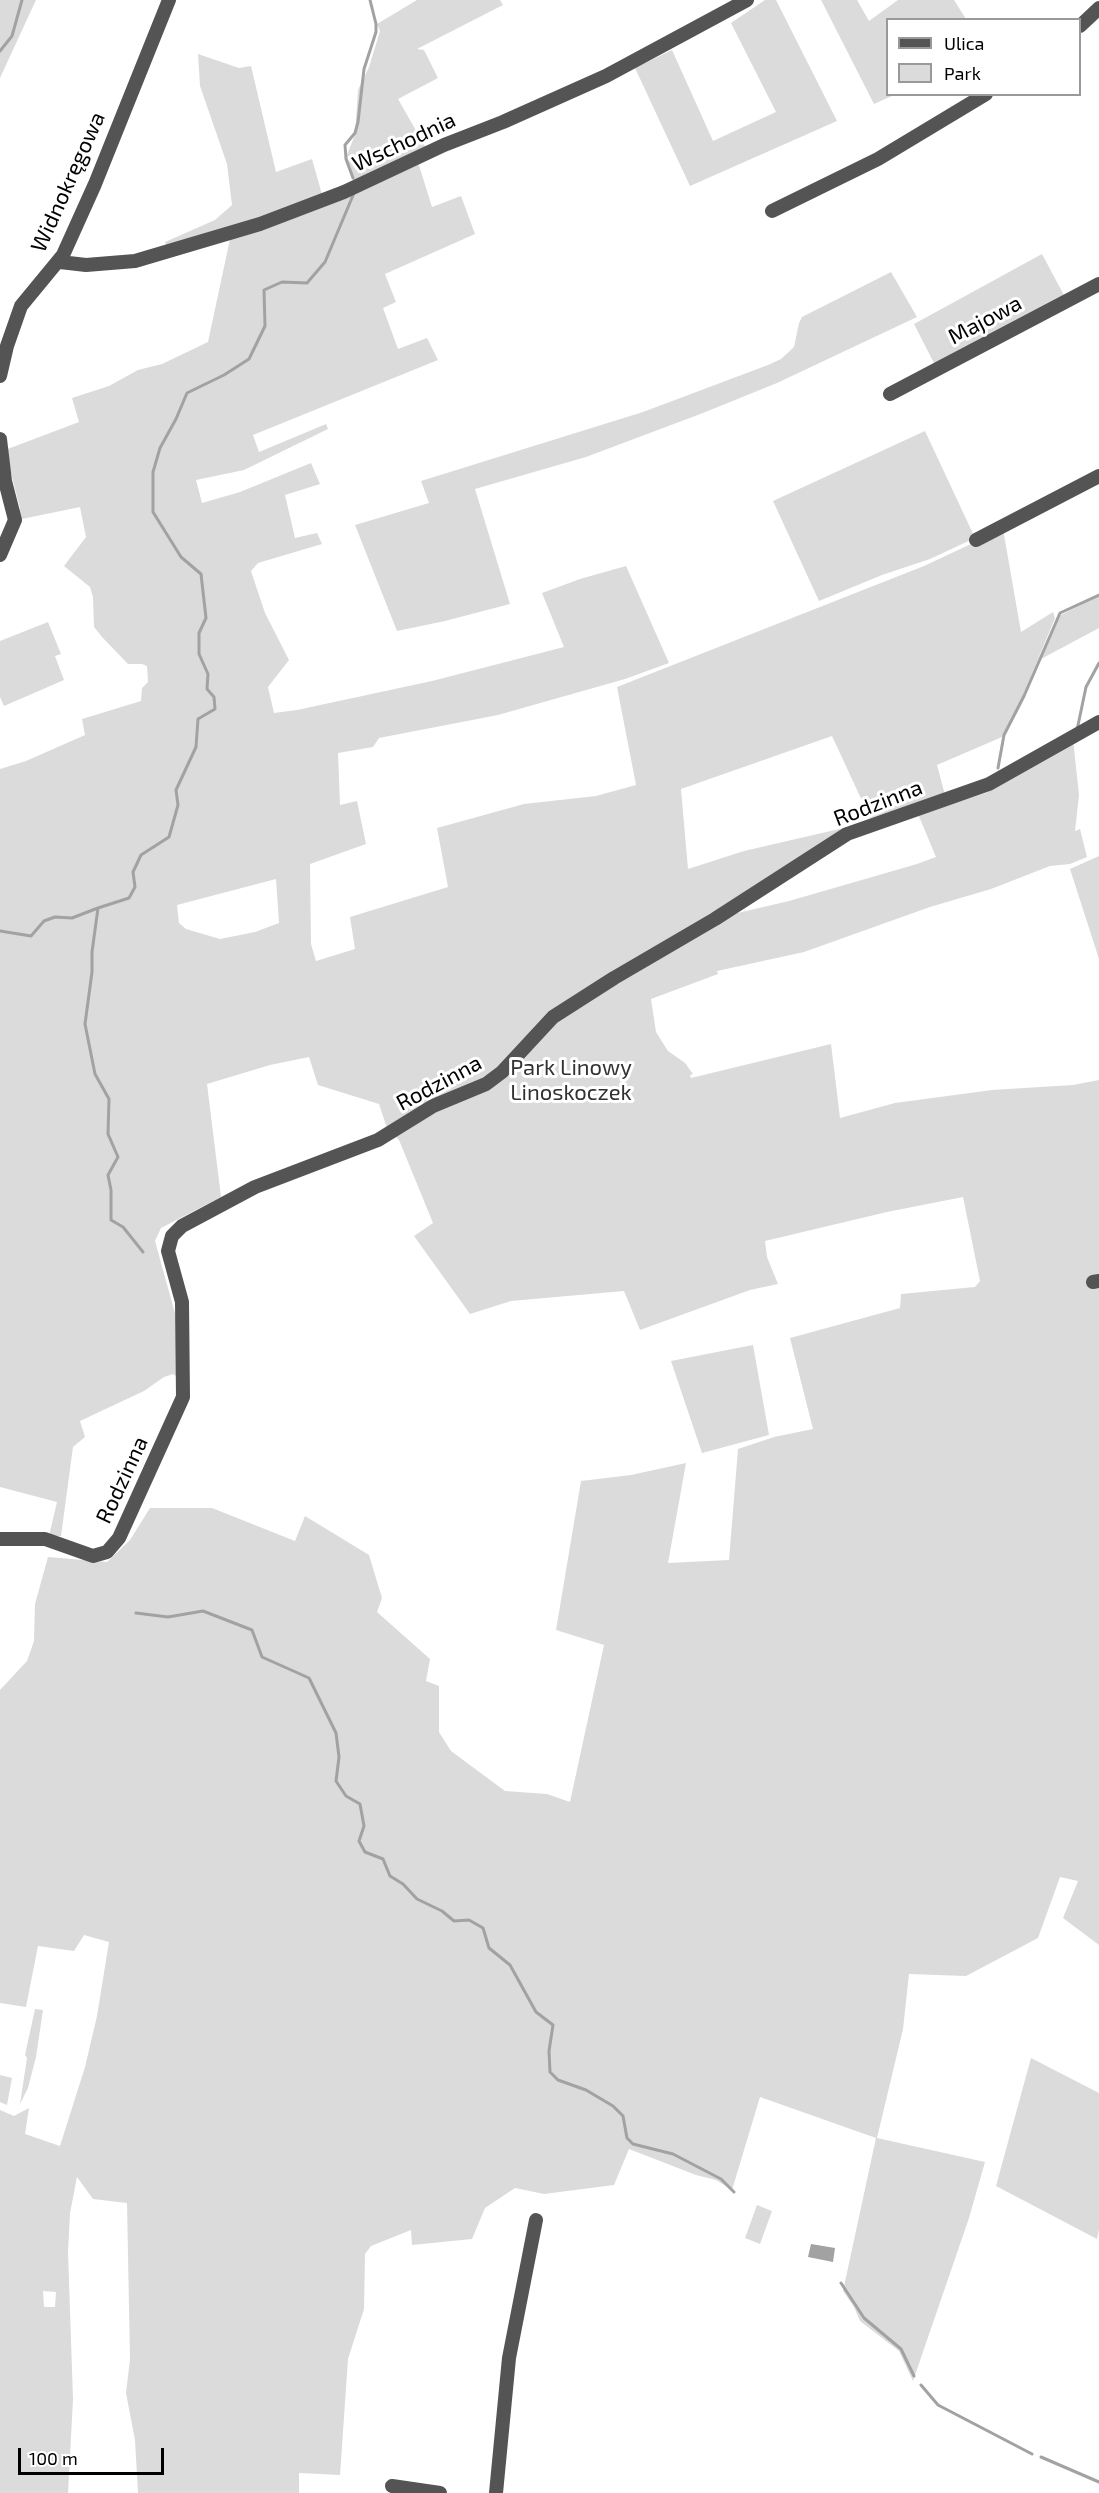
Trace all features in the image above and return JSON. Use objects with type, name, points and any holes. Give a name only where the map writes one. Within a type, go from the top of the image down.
[{"type":"street","name":"Widnokręgowa","points":[[0,376],[7,346],[21,306],[40,281],[60,262],[95,184],[169,0]]},
{"type":"street","name":"Wschodnia","points":[[60,262],[86,265],[135,261],[260,224],[344,192],[444,145],[503,122],[606,76],[747,0]]},
{"type":"street","points":[[1081,25],[1099,8]]},
{"type":"street","points":[[772,212],[878,159],[983,96]]},
{"type":"street","name":"Majowa","points":[[890,394],[1099,284]]},
{"type":"street","points":[[0,439],[5,480],[15,520],[0,555]]},
{"type":"street","points":[[976,540],[1099,476]]},
{"type":"street","name":"Rodzinna","points":[[0,1539],[45,1539],[93,1556],[107,1552],[119,1538],[183,1397],[182,1302],[168,1251],[171,1236],[182,1226],[255,1186],[378,1140],[433,1106],[486,1084],[502,1072],[554,1017],[614,978],[715,919],[847,834],[989,784],[1099,722]]},
{"type":"street","points":[[495,2493],[509,2358],[536,2220]]},
{"type":"street","points":[[392,2486],[440,2493]]},
{"type":"green space","points":[[0,0],[36,0],[0,78]]},
{"type":"green space","points":[[417,0],[500,0],[503,5],[417,49],[424,50],[438,78],[398,99],[426,148],[354,182],[346,157],[355,135],[358,90],[369,67],[380,31],[377,24]]},
{"type":"green space","points":[[765,0],[776,0],[837,121],[690,186],[635,68],[672,50],[713,141],[776,112],[731,23]]},
{"type":"green space","points":[[821,0],[857,0],[869,21],[898,0],[954,0],[965,18],[886,18],[886,96],[892,96],[874,104]]},
{"type":"green space","name":"Park Linowy Linoskoczek","points":[[198,54],[239,68],[251,66],[276,172],[312,159],[323,198],[418,162],[432,207],[461,196],[475,234],[385,274],[396,302],[383,308],[398,349],[427,338],[438,360],[253,435],[259,452],[326,424],[328,429],[244,470],[196,480],[202,503],[240,492],[311,463],[320,484],[285,495],[295,538],[317,533],[322,544],[258,563],[251,571],[265,613],[289,660],[268,687],[274,713],[432,681],[564,647],[542,593],[626,566],[669,663],[625,679],[498,715],[379,738],[373,747],[338,753],[340,805],[357,801],[366,844],[310,864],[311,944],[316,961],[355,949],[350,917],[448,887],[437,828],[524,804],[596,796],[636,785],[617,687],[924,566],[1003,529],[1021,632],[1053,612],[1055,618],[1022,698],[1002,737],[937,765],[945,795],[870,818],[832,736],[681,789],[688,869],[744,851],[848,827],[729,915],[789,901],[917,864],[936,857],[918,814],[986,793],[1073,739],[1079,795],[1075,831],[1080,829],[1087,857],[1070,864],[1050,866],[991,889],[930,907],[804,952],[717,971],[718,974],[651,999],[656,1032],[668,1051],[685,1063],[693,1074],[690,1075],[691,1078],[831,1044],[840,1118],[895,1103],[992,1090],[1073,1085],[1099,1080],[1099,1945],[1063,1918],[1078,1881],[1060,1877],[1038,1938],[966,1976],[909,1974],[903,2029],[877,2138],[985,2162],[969,2218],[913,2381],[899,2351],[860,2321],[843,2291],[876,2138],[760,2097],[732,2190],[716,2180],[696,2175],[629,2149],[614,2185],[544,2194],[515,2188],[485,2208],[472,2239],[412,2245],[411,2230],[371,2246],[365,2254],[364,2309],[348,2359],[340,2475],[299,2473],[299,2493],[138,2493],[135,2440],[126,2393],[130,2359],[127,2203],[93,2199],[77,2177],[70,2213],[68,2252],[73,2399],[68,2493],[0,2493],[0,2110],[14,2116],[29,2108],[25,2134],[60,2146],[85,2067],[97,2016],[109,1942],[84,1935],[74,1951],[38,1946],[26,2007],[0,2003],[0,1690],[27,1661],[34,1641],[35,1604],[48,1557],[107,1562],[130,1540],[150,1508],[212,1508],[295,1541],[305,1516],[369,1555],[382,1598],[377,1612],[430,1659],[426,1681],[439,1686],[439,1732],[451,1751],[505,1791],[547,1794],[570,1802],[604,1645],[556,1630],[581,1481],[631,1475],[686,1463],[668,1563],[729,1560],[738,1449],[774,1437],[813,1429],[790,1338],[900,1308],[901,1294],[975,1287],[980,1281],[963,1197],[887,1212],[765,1241],[767,1257],[778,1284],[750,1290],[640,1330],[624,1291],[511,1301],[470,1314],[414,1236],[433,1223],[399,1140],[387,1128],[379,1104],[318,1085],[309,1057],[270,1065],[207,1084],[221,1197],[161,1228],[155,1241],[181,1335],[179,1378],[173,1374],[164,1377],[144,1391],[80,1421],[85,1437],[73,1447],[61,1536],[49,1536],[57,1502],[0,1487],[0,769],[26,761],[85,735],[82,719],[141,701],[142,688],[148,682],[147,666],[128,664],[94,627],[93,597],[90,587],[64,566],[86,537],[80,507],[17,520],[20,508],[5,450],[79,422],[72,398],[109,386],[138,370],[162,364],[208,342],[230,239],[167,247],[165,242],[215,220],[232,205],[227,164],[200,86]],"holes":[[[276,879],[279,923],[255,932],[220,939],[186,929],[179,923],[177,905]],[[43,2291],[56,2292],[55,2307],[44,2307]]]},
{"type":"green space","points":[[1042,254],[1066,299],[936,367],[914,324]]},
{"type":"green space","points":[[891,272],[917,317],[777,383],[703,413],[586,457],[475,489],[510,604],[397,631],[355,525],[429,503],[421,481],[643,412],[781,359],[794,347],[802,317]]},
{"type":"green space","points":[[925,431],[975,538],[930,559],[882,575],[819,601],[773,501]]},
{"type":"green space","points":[[1099,596],[1099,628],[1041,659],[1059,616]]},
{"type":"green space","points":[[48,622],[61,654],[55,656],[64,680],[4,706],[0,697],[0,641]]},
{"type":"green space","points":[[1099,856],[1099,959],[1070,869]]},
{"type":"green space","points":[[753,1345],[769,1435],[702,1453],[671,1361]]},
{"type":"green space","points":[[35,2009],[43,2010],[36,2057],[28,2088],[20,2104],[27,2058],[25,2055]]},
{"type":"green space","points":[[1031,2058],[1099,2093],[1099,2229],[1097,2239],[996,2186]]},
{"type":"green space","points":[[0,2075],[12,2078],[7,2105],[0,2102]]},
{"type":"green space","points":[[757,2205],[772,2211],[760,2244],[745,2238]]},
{"type":"shaded area","points":[[811,2244],[835,2248],[833,2262],[808,2257]]},
{"type":"waterway","points":[[0,51],[12,36],[22,0]]},
{"type":"waterway","points":[[353,178],[346,159],[345,145],[355,133],[364,69],[376,32],[370,0]]},
{"type":"waterway","points":[[143,1252],[123,1227],[111,1220],[111,1190],[108,1175],[118,1157],[108,1134],[109,1099],[95,1074],[85,1024],[92,972],[92,952],[98,908],[129,898],[135,887],[133,872],[141,855],[169,837],[178,805],[176,790],[196,747],[198,719],[215,709],[214,697],[207,689],[208,674],[199,654],[199,633],[206,618],[201,574],[181,557],[153,512],[153,472],[160,448],[187,393],[224,375],[249,359],[265,326],[264,290],[282,282],[307,283],[325,262],[354,193]]},
{"type":"waterway","points":[[998,768],[1004,735],[1024,696],[1060,613],[1099,595]]},
{"type":"waterway","points":[[1077,730],[1086,687],[1099,663]]},
{"type":"waterway","points":[[0,931],[31,936],[44,921],[55,917],[72,918],[98,908]]},
{"type":"waterway","points":[[136,1613],[168,1617],[203,1611],[252,1630],[262,1657],[309,1678],[336,1733],[339,1757],[336,1781],[346,1796],[360,1804],[364,1826],[359,1841],[365,1852],[383,1859],[390,1876],[403,1884],[417,1899],[442,1911],[454,1921],[469,1920],[483,1928],[489,1948],[510,1965],[536,2012],[553,2025],[549,2051],[550,2072],[558,2080],[586,2090],[613,2106],[623,2116],[627,2138],[633,2144],[673,2154],[721,2179],[734,2192]]},
{"type":"waterway","points":[[841,2283],[864,2318],[901,2349],[914,2376]]},
{"type":"waterway","points":[[921,2385],[938,2405],[1032,2454]]},
{"type":"waterway","points":[[1041,2457],[1099,2482]]}]
